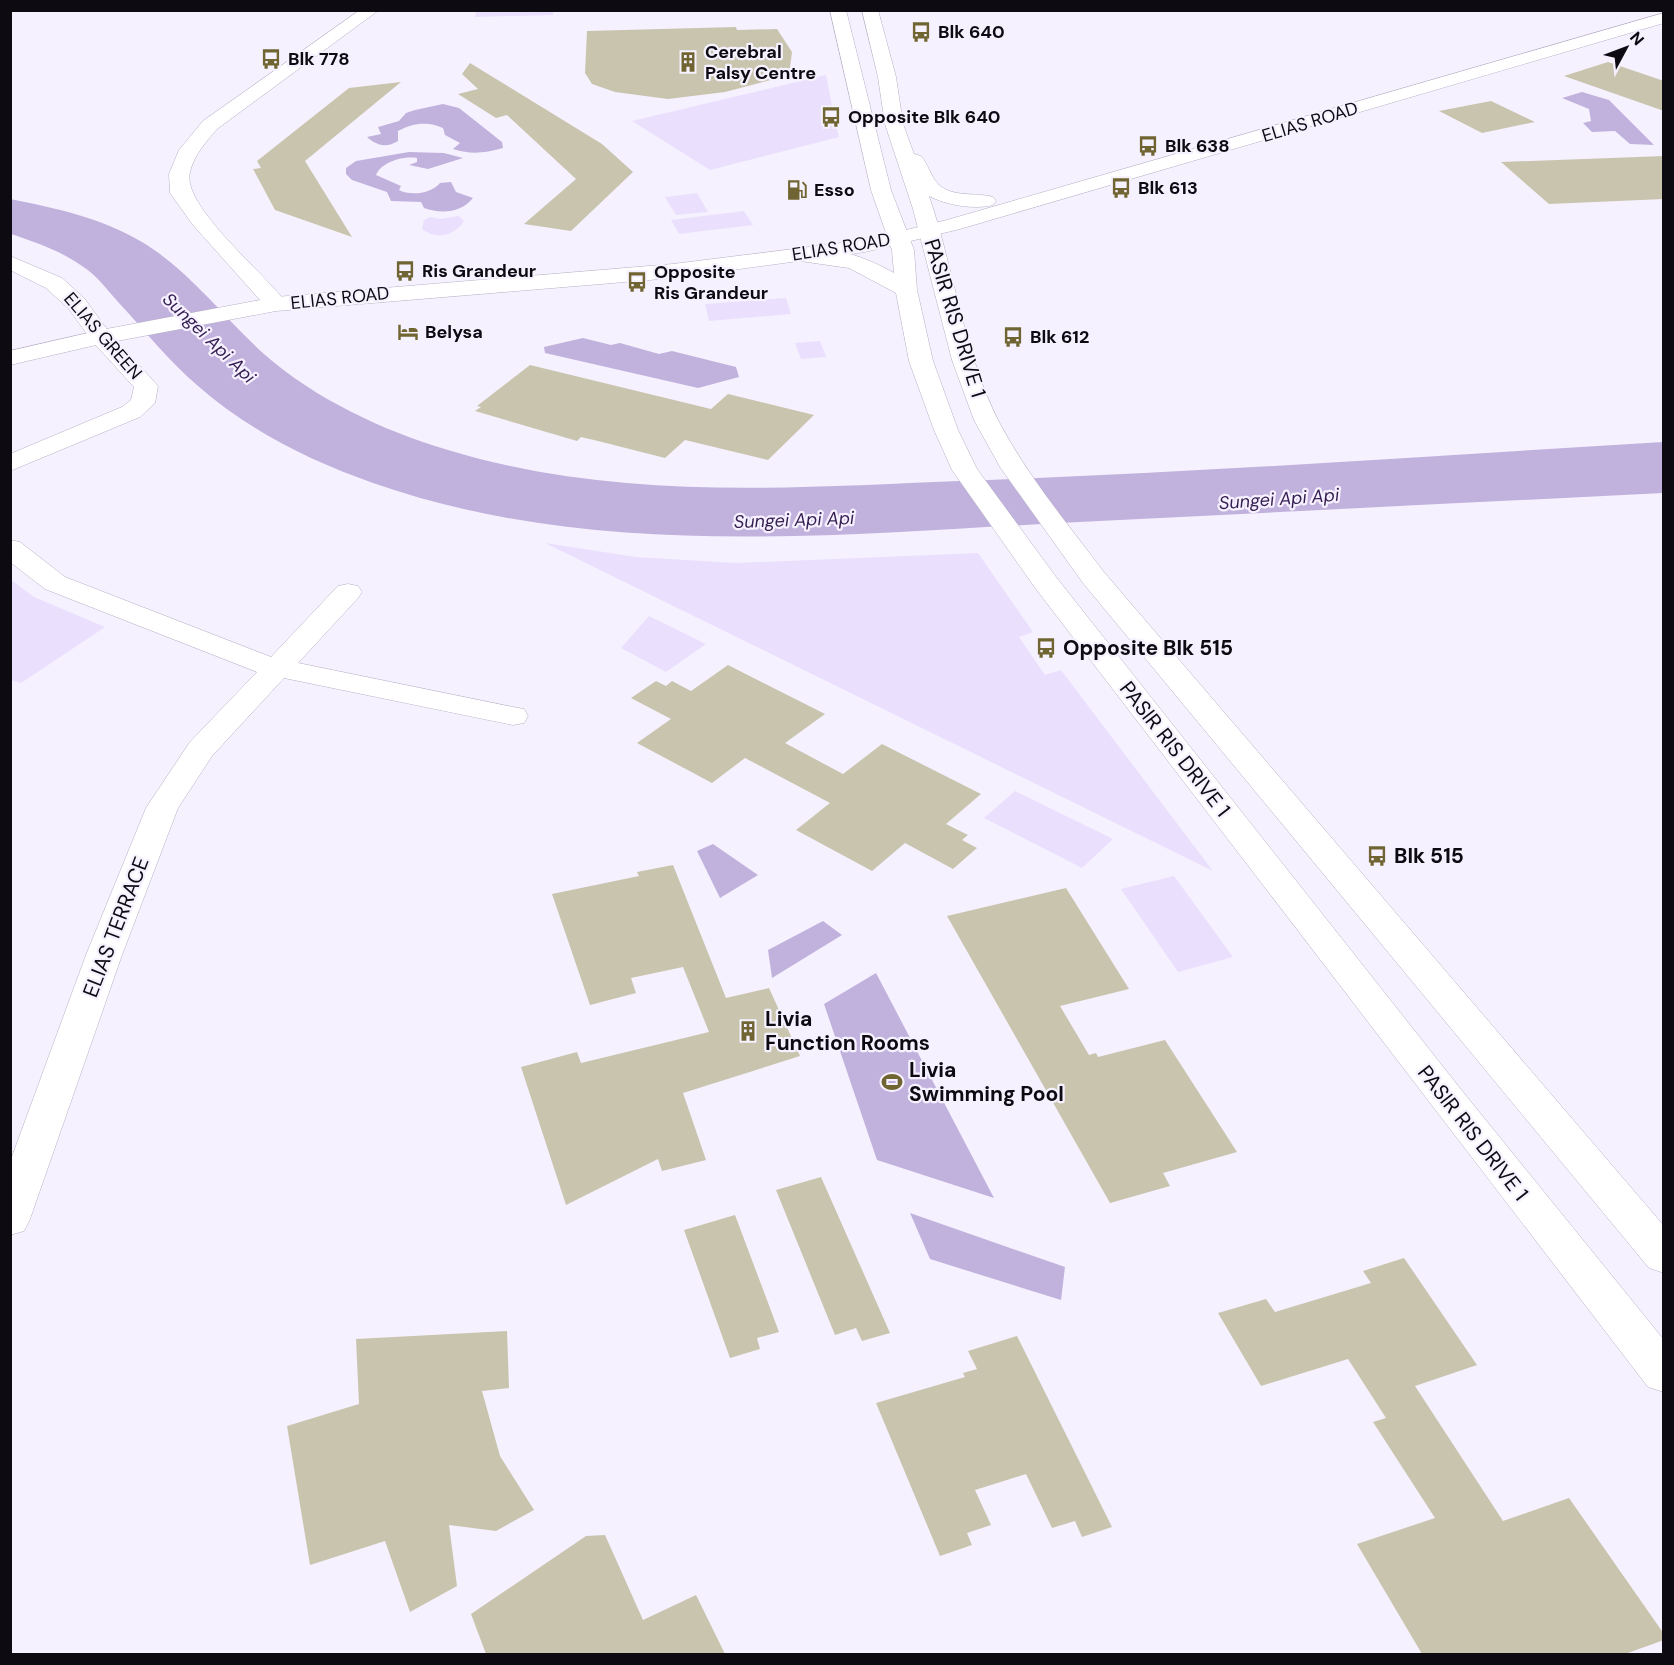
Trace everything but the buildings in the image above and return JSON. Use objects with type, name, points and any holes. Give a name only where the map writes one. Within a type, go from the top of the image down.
[{"type":"main road","points":[[272,298],[200,221],[180,193],[179,174],[189,150],[210,125],[371,10]]},
{"type":"main road","name":"PASIR RIS DRIVE 1","points":[[838,10],[895,232],[903,250],[906,290],[921,361],[946,430],[965,470],[1018,547],[1449,1102],[1664,1373]]},
{"type":"main road","name":"PASIR RIS DRIVE 1","points":[[870,10],[902,149],[964,360],[986,420],[1013,467],[1069,544],[1664,1256]]},
{"type":"main road","name":"ELIAS ROAD","points":[[926,225],[986,201],[1648,10]]},
{"type":"main road","name":"ELIAS ROAD","points":[[272,298],[673,271],[800,255],[926,225],[1664,18]]},
{"type":"main road","points":[[902,149],[921,167],[928,186],[954,198],[986,201]]},
{"type":"main road","name":"ELIAS ROAD","points":[[97,332],[272,298],[687,258],[895,232]]},
{"type":"main road","points":[[800,255],[838,256],[858,262],[906,290]]},
{"type":"main road","name":"ELIAS GREEN","points":[[10,262],[54,283],[76,303],[97,332],[146,386],[143,403],[131,412],[10,463]]},
{"type":"main road","points":[[10,345],[97,332]]},
{"type":"main road","points":[[10,358],[97,332]]},
{"type":"main road","points":[[10,549],[55,583],[213,646],[276,667],[513,716]]},
{"type":"main road","name":"ELIAS TERRACE","points":[[10,1219],[104,955],[162,808],[201,749],[348,592]]},
{"type":"shaded area","points":[[476,10],[553,11],[553,15],[475,17]]},
{"type":"shaded area","points":[[826,75],[833,110],[823,111],[825,125],[836,125],[839,137],[710,170],[632,121]]},
{"type":"shaded area","points":[[697,193],[708,212],[676,215],[665,197]]},
{"type":"shaded area","points":[[744,211],[753,225],[679,234],[671,220]]},
{"type":"shaded area","points":[[459,216],[464,221],[456,230],[445,235],[433,234],[422,229],[424,220],[430,217],[440,219]]},
{"type":"shaded area","points":[[786,298],[791,314],[709,321],[705,304]]},
{"type":"shaded area","points":[[820,341],[826,357],[801,359],[795,343]]},
{"type":"shaded area","points":[[545,543],[636,557],[736,563],[978,553],[1033,632],[1019,637],[1045,675],[1061,670],[1213,871]]},
{"type":"shaded area","points":[[10,579],[34,597],[105,627],[21,683],[11,680]]},
{"type":"shaded area","points":[[649,616],[706,644],[666,672],[621,648]]},
{"type":"shaded area","points":[[1015,791],[1113,839],[1082,868],[984,818]]},
{"type":"shaded area","points":[[1174,876],[1233,957],[1178,972],[1121,889]]},
{"type":"water","points":[[1582,92],[1609,100],[1654,145],[1630,144],[1615,131],[1592,132],[1583,123],[1591,121],[1589,109],[1562,98]]},
{"type":"water","points":[[443,104],[459,108],[502,142],[503,148],[478,153],[453,149],[460,143],[445,135],[443,128],[426,124],[409,126],[398,131],[398,141],[390,145],[378,144],[367,137],[381,134],[378,127],[399,121],[406,113]]},
{"type":"water","points":[[409,152],[444,153],[463,158],[428,169],[409,165],[417,162],[417,158],[399,159],[388,163],[376,175],[401,186],[399,190],[409,193],[426,192],[440,183],[451,182],[456,192],[473,198],[463,207],[450,211],[430,210],[424,208],[421,202],[391,201],[387,192],[352,180],[346,174],[346,168],[356,161]]},
{"type":"water","name":"Sungei Api Api","points":[[10,199],[95,220],[142,242],[191,280],[264,354],[305,385],[351,412],[424,442],[511,466],[574,477],[638,484],[766,488],[1135,474],[1663,442],[1663,493],[800,536],[627,533],[541,523],[456,507],[373,483],[326,465],[259,430],[217,402],[187,376],[157,346],[102,283],[87,270],[57,251],[11,234]]},
{"type":"water","points":[[583,338],[611,345],[620,343],[659,354],[672,351],[736,367],[739,377],[698,388],[545,353],[544,347]]},
{"type":"water","points":[[713,844],[758,875],[720,898],[697,851]]},
{"type":"water","points":[[823,921],[842,935],[772,978],[768,950]]},
{"type":"water","name":"Livia Swimming Pool","points":[[876,973],[994,1198],[877,1160],[824,1004]]},
{"type":"water","points":[[910,1213],[1065,1267],[1061,1300],[930,1259]]},
{"type":"place","name":"Blk 640","points":[[921,32]]},
{"type":"place","name":"Blk 778","points":[[271,59]]},
{"type":"place","name":"Cerebral Palsy Centre","points":[[688,62]]},
{"type":"place","name":"Opposite Blk 640","points":[[831,117]]},
{"type":"place","name":"Blk 638","points":[[1148,146]]},
{"type":"place","name":"Blk 613","points":[[1121,188]]},
{"type":"place","name":"Esso","points":[[797,190]]},
{"type":"place","name":"Ris Grandeur","points":[[405,271]]},
{"type":"place","name":"Opposite Ris Grandeur","points":[[637,282]]},
{"type":"place","name":"Belysa","points":[[408,332]]},
{"type":"place","name":"Blk 612","points":[[1013,337]]},
{"type":"place","name":"Opposite Blk 515","points":[[1046,648]]},
{"type":"place","name":"Blk 515","points":[[1377,856]]},
{"type":"place","name":"Livia Function Rooms","points":[[748,1031]]},
{"type":"place","name":"Livia Swimming Pool","points":[[892,1082]]}]
